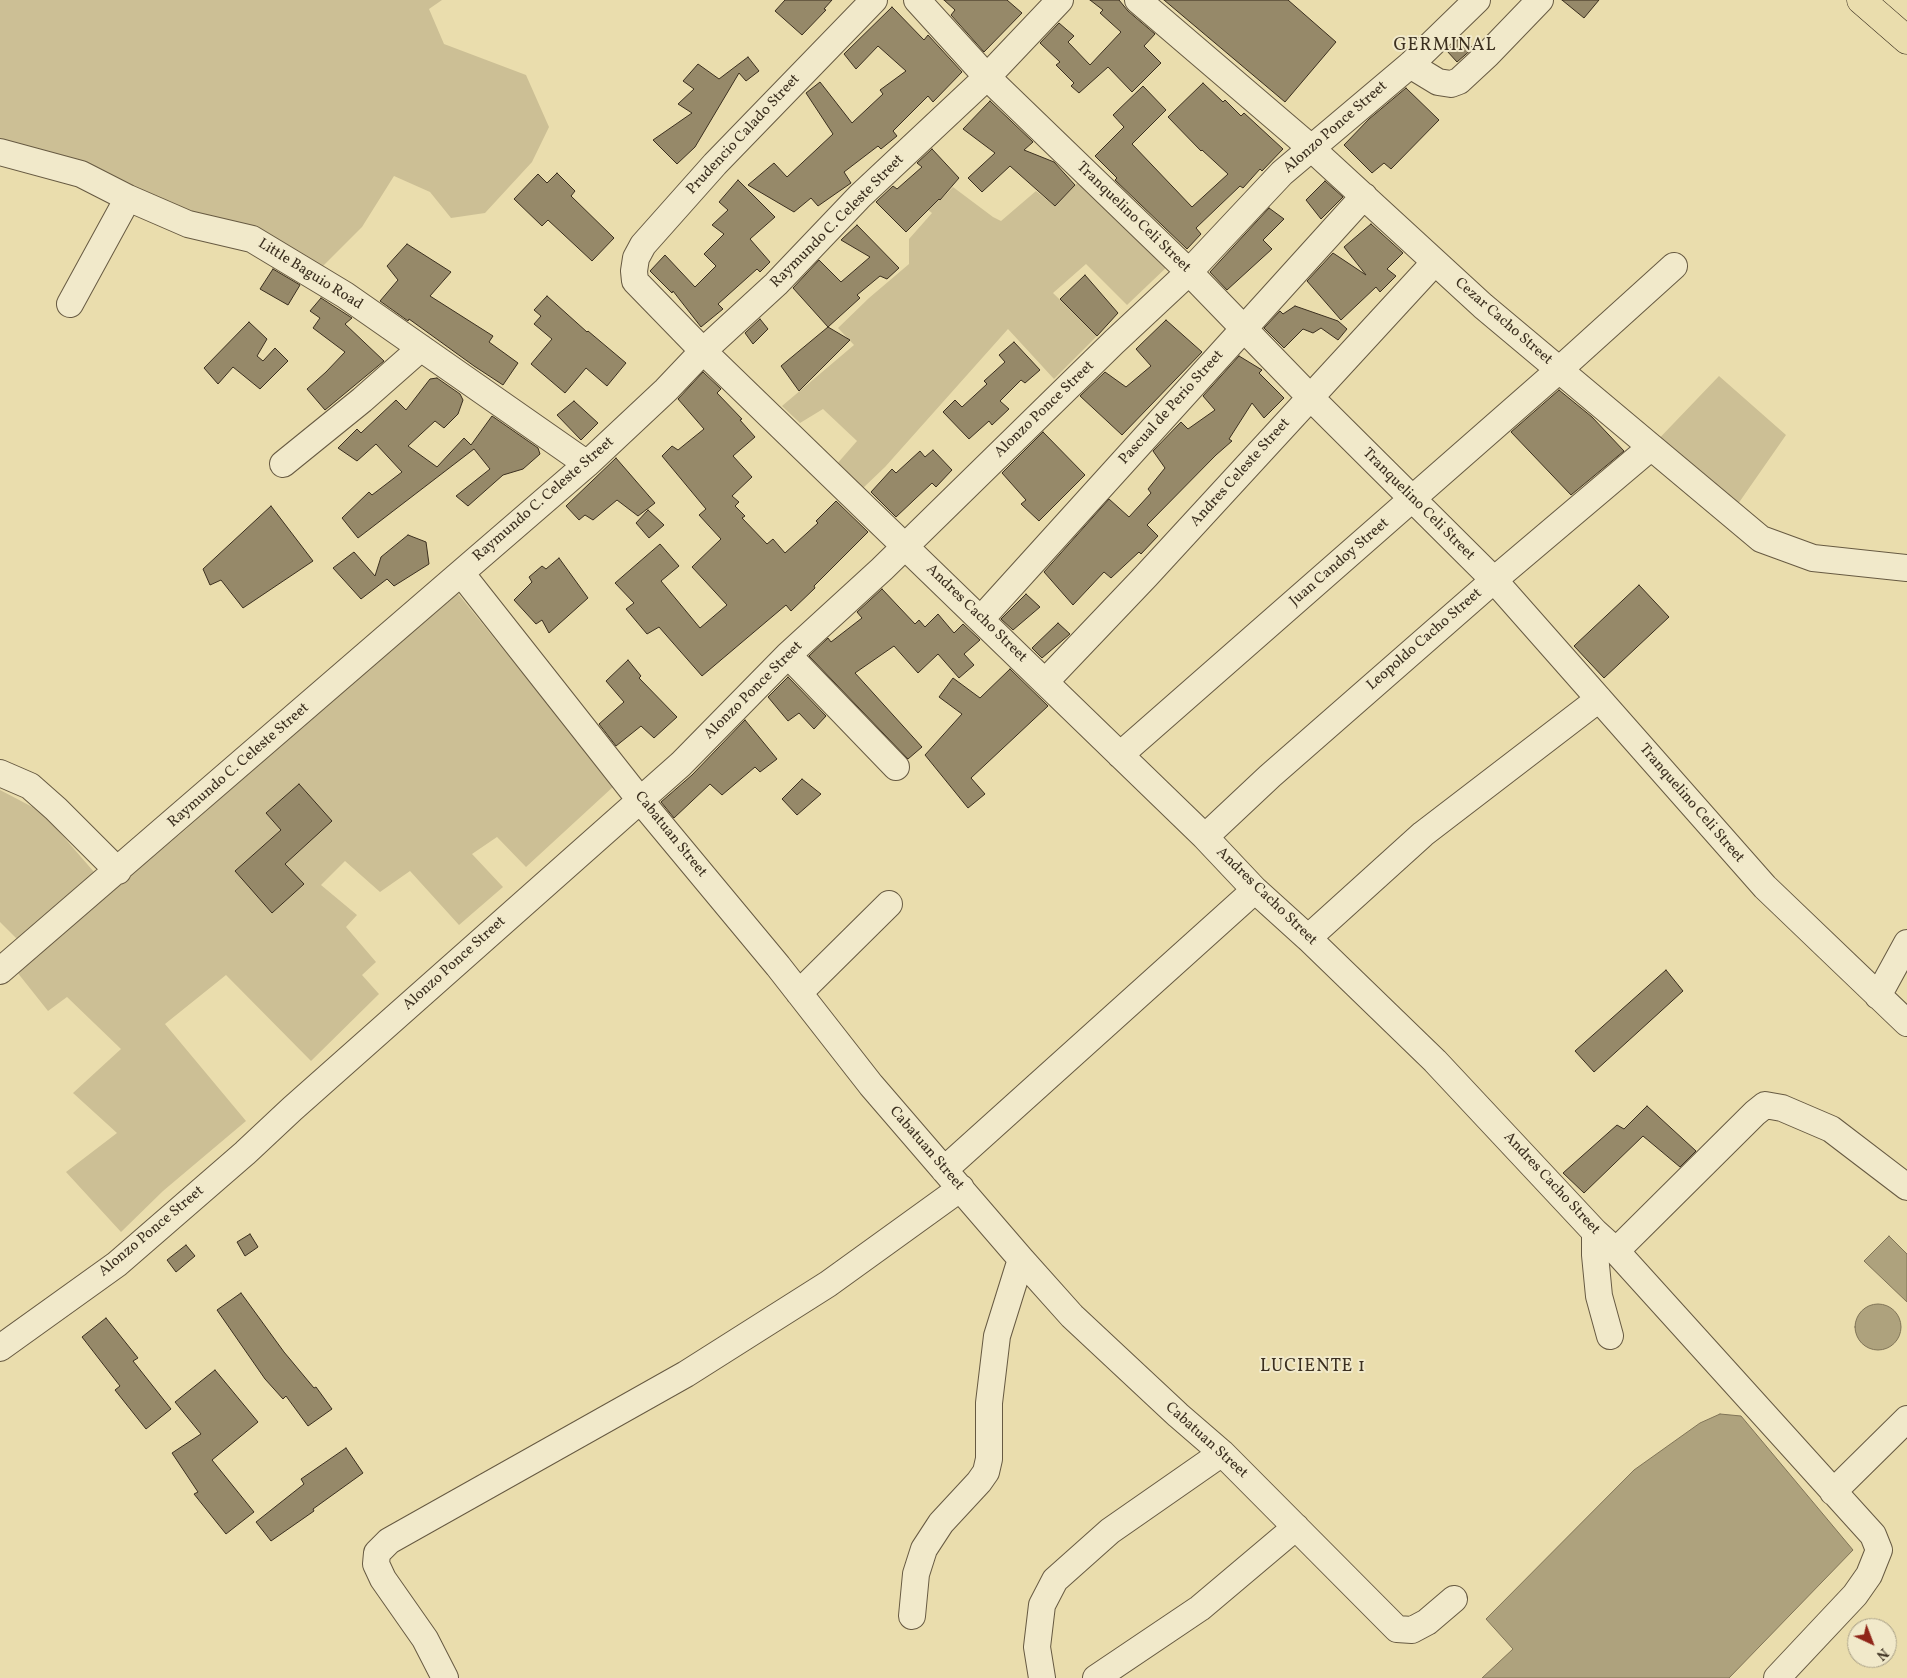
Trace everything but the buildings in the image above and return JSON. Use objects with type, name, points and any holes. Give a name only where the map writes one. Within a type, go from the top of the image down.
[{"type":"main road","points":[[1861,0],[1907,40]]},
{"type":"street","name":"Prudencio Calado Street","points":[[635,281],[636,258],[644,245],[715,164],[874,0]]},
{"type":"street","name":"Tranquelino Celi Street","points":[[916,0],[987,78],[1189,272],[1310,397],[1494,580],[1764,887],[1907,1023]]},
{"type":"street","name":"Raymundo C. Celeste Street","points":[[0,971],[587,464],[666,390],[703,351],[776,284],[860,196],[987,78],[1060,0]]},
{"type":"street","name":"Cezar Cacho Street","points":[[1138,0],[1311,148],[1483,306],[1650,448],[1761,539],[1813,558],[1907,568]]},
{"type":"street","name":"Alonzo Ponce Street","points":[[0,1348],[117,1264],[245,1153],[292,1109],[681,764],[788,655],[906,546],[1114,342],[1189,272],[1282,174],[1410,65],[1478,0]]},
{"type":"street","points":[[1410,65],[1438,82],[1451,84],[1459,81],[1540,0]]},
{"type":"street","name":"Little Baguio Road","points":[[0,152],[81,174],[128,198],[188,224],[252,239],[345,295],[587,464]]},
{"type":"street","name":"Pascual de Perio Street","points":[[981,619],[1364,196]]},
{"type":"street","points":[[70,304],[128,198]]},
{"type":"street","name":"Andres Celeste Street","points":[[1045,682],[1146,576],[1435,262]]},
{"type":"street","name":"Juan Candoy Street","points":[[1120,755],[1413,500],[1674,266]]},
{"type":"street","name":"Andres Cacho Street","points":[[635,281],[703,351],[981,619],[1204,837],[1255,890],[1308,938],[1436,1061],[1595,1232],[1616,1251],[1872,1535],[1879,1550],[1869,1575],[1855,1595],[1777,1678]]},
{"type":"street","points":[[283,464],[362,400],[421,348]]},
{"type":"street","name":"Leopoldo Cacho Street","points":[[1204,837],[1494,580],[1650,448]]},
{"type":"street","name":"Cabatuan Street","points":[[462,573],[640,800],[799,993],[871,1085],[1021,1259],[1079,1322],[1178,1415],[1222,1453],[1397,1628],[1412,1630],[1427,1622],[1454,1599]]},
{"type":"street","points":[[788,655],[896,767]]},
{"type":"street","points":[[1308,938],[1423,834],[1599,699]]},
{"type":"street","points":[[0,773],[30,786],[56,809],[118,871]]},
{"type":"street","points":[[445,1678],[425,1638],[383,1579],[376,1564],[377,1553],[389,1541],[686,1374],[828,1284],[952,1179],[1255,890]]},
{"type":"street","points":[[799,993],[889,904]]},
{"type":"street","points":[[1878,996],[1907,943]]},
{"type":"street","points":[[1616,1251],[1765,1105],[1782,1108],[1831,1128],[1907,1187]]},
{"type":"street","points":[[1595,1232],[1599,1296],[1610,1336]]},
{"type":"street","points":[[912,1616],[916,1574],[924,1549],[941,1523],[986,1472],[989,1403],[997,1336],[1021,1259]]},
{"type":"street","points":[[1833,1492],[1907,1419]]},
{"type":"street","points":[[1042,1678],[1037,1647],[1042,1605],[1055,1580],[1110,1531],[1222,1453]]},
{"type":"street","points":[[1096,1678],[1200,1608],[1296,1528]]},
{"type":"shaded area","points":[[0,0],[442,0],[429,9],[444,44],[526,75],[549,127],[532,162],[485,213],[451,218],[430,192],[394,176],[362,227],[320,269],[0,152]]},
{"type":"shaded area","points":[[1080,180],[1170,264],[1127,305],[1086,264],[1053,293],[1097,336],[1054,379],[1008,329],[885,467],[862,489],[836,465],[857,441],[823,409],[800,423],[782,406],[854,345],[838,328],[869,298],[909,264],[909,239],[932,213],[915,200],[929,189],[940,200],[953,187],[1001,221],[1036,191],[1055,206]]},
{"type":"shaded area","points":[[1719,376],[1786,435],[1731,514],[1650,448]]},
{"type":"shaded area","points":[[455,590],[614,786],[526,867],[497,837],[472,854],[503,887],[459,925],[410,871],[380,892],[345,861],[321,885],[357,915],[346,927],[376,962],[362,975],[379,994],[311,1061],[226,975],[165,1024],[246,1121],[163,1191],[121,1232],[66,1172],[117,1133],[73,1093],[121,1049],[67,997],[48,1011],[17,972],[185,830]]},
{"type":"shaded area","points":[[0,790],[42,812],[94,872],[17,939],[0,922]]},
{"type":"shaded area","points":[[1889,1236],[1907,1254],[1907,1302],[1864,1261]]},
{"type":"shaded area","points":[[1878,1304],[1891,1308],[1897,1314],[1901,1327],[1897,1340],[1891,1346],[1878,1350],[1865,1346],[1859,1340],[1855,1327],[1859,1314],[1865,1308]]},
{"type":"shaded area","points":[[1720,1414],[1741,1416],[1853,1550],[1729,1678],[1482,1678],[1513,1649],[1486,1619],[1634,1470],[1700,1423]]},
{"type":"district","name":"GERMINAL","points":[[1445,47]]},
{"type":"district","name":"LUCIENTE 1","points":[[1313,1368]]}]
